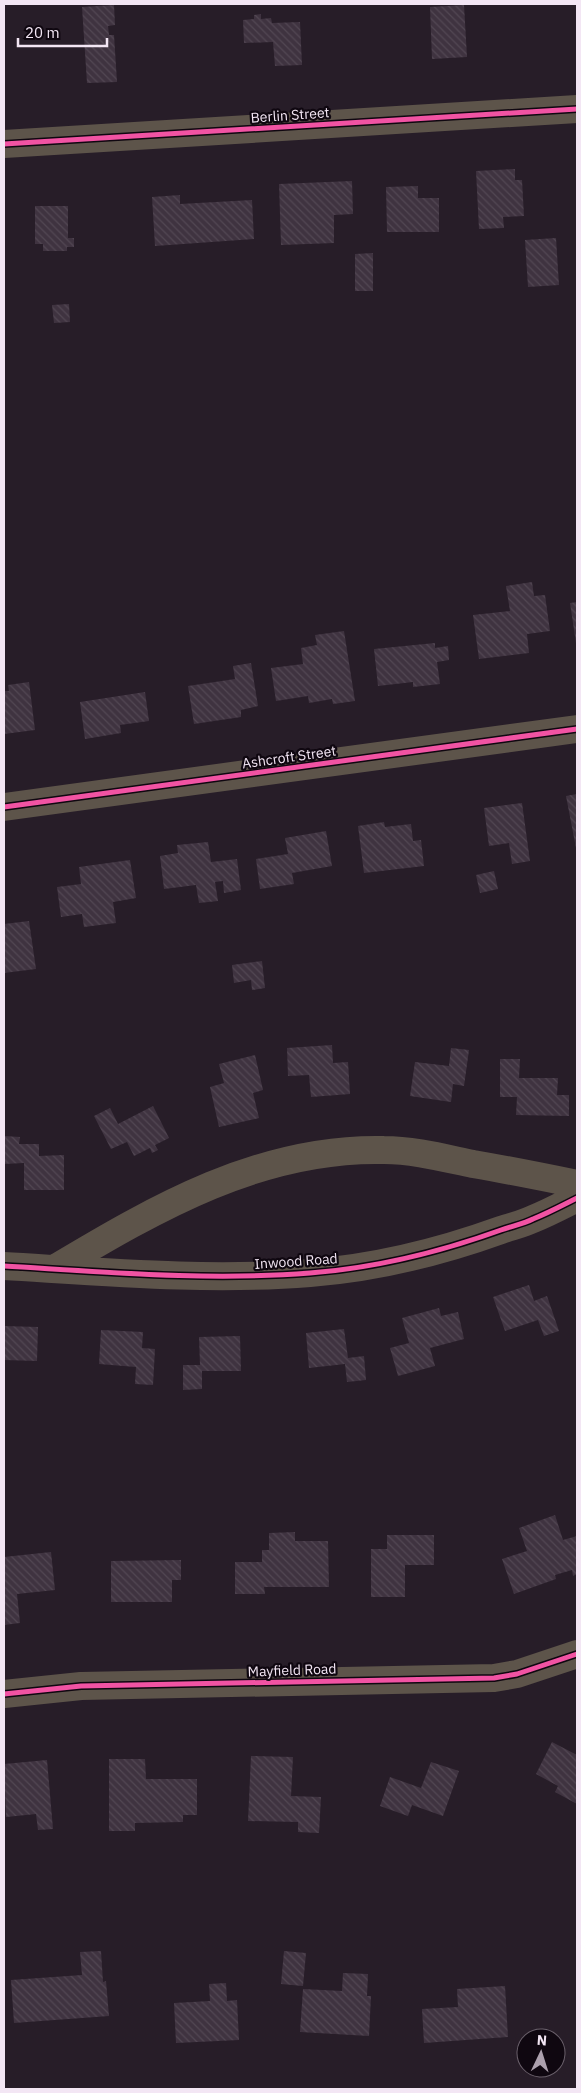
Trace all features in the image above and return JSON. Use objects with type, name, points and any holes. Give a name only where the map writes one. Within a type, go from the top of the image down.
[{"type":"street","name":"Berlin Street","points":[[4,144],[577,109]]},
{"type":"street","name":"Ashcroft Street","points":[[4,807],[577,729]]},
{"type":"street","points":[[54,1269],[170,1202],[238,1174],[273,1163],[310,1155],[384,1150],[415,1153],[577,1184]]},
{"type":"street","name":"Inwood Road","points":[[4,1266],[152,1275],[310,1273],[355,1268],[426,1253],[478,1238],[532,1220],[577,1198]]},
{"type":"street","name":"Mayfield Road","points":[[4,1694],[81,1686],[494,1678],[517,1674],[577,1654]]},
{"type":"building","points":[[114,5],[115,25],[108,26],[109,35],[114,35],[117,82],[87,83],[82,7]]},
{"type":"building","points":[[464,5],[467,57],[432,59],[430,7]]},
{"type":"building","points":[[261,14],[261,19],[271,18],[272,23],[300,22],[302,65],[275,66],[273,42],[244,43],[243,20],[254,19],[254,15]]},
{"type":"building","points":[[515,169],[515,180],[522,180],[524,216],[503,217],[504,228],[479,229],[476,171]]},
{"type":"building","points":[[352,181],[353,214],[334,215],[334,243],[281,245],[279,184]]},
{"type":"building","points":[[418,186],[418,198],[439,198],[439,232],[387,232],[386,187]]},
{"type":"building","points":[[180,195],[180,204],[252,200],[254,239],[155,246],[152,197]]},
{"type":"building","points":[[35,206],[68,206],[68,238],[74,238],[74,247],[67,247],[67,251],[43,251],[43,244],[35,244]]},
{"type":"building","points":[[556,238],[559,285],[528,287],[525,240]]},
{"type":"building","points":[[373,253],[373,291],[355,291],[355,254]]},
{"type":"building","points":[[69,304],[70,322],[54,323],[52,305]]},
{"type":"building","points":[[532,582],[534,596],[545,595],[550,631],[527,634],[529,653],[479,659],[473,615],[510,611],[506,586]]},
{"type":"building","points":[[577,602],[577,643],[576,643],[570,603]]},
{"type":"building","points":[[344,631],[355,701],[333,704],[332,699],[309,703],[308,696],[276,701],[271,668],[303,664],[301,648],[317,645],[315,635]]},
{"type":"building","points":[[435,643],[435,648],[448,646],[449,660],[437,662],[440,684],[413,687],[413,682],[378,686],[374,649]]},
{"type":"building","points":[[251,663],[258,706],[241,710],[241,717],[194,724],[188,686],[235,679],[233,666]]},
{"type":"building","points":[[29,682],[35,730],[4,734],[4,691],[9,691],[8,685]]},
{"type":"building","points":[[145,692],[149,721],[120,725],[121,733],[85,739],[80,702]]},
{"type":"building","points":[[577,794],[577,848],[576,848],[566,796]]},
{"type":"building","points":[[522,803],[530,861],[512,864],[509,843],[489,846],[484,808]]},
{"type":"building","points":[[384,822],[385,827],[411,824],[413,841],[421,840],[424,866],[364,873],[358,826]]},
{"type":"building","points":[[326,831],[332,866],[292,873],[294,884],[260,889],[256,859],[288,854],[285,838]]},
{"type":"building","points":[[208,842],[211,862],[237,859],[241,890],[224,893],[223,881],[215,882],[218,901],[199,903],[196,885],[164,889],[160,856],[178,853],[177,845]]},
{"type":"building","points":[[130,860],[136,898],[113,902],[116,923],[84,927],[82,914],[61,917],[57,887],[81,884],[79,867]]},
{"type":"building","points":[[494,871],[498,889],[480,893],[476,875]]},
{"type":"building","points":[[29,921],[36,969],[4,973],[4,924]]},
{"type":"building","points":[[262,961],[265,988],[252,990],[251,980],[234,983],[232,965]]},
{"type":"building","points":[[332,1045],[333,1063],[348,1062],[350,1094],[311,1097],[309,1075],[288,1076],[287,1048]]},
{"type":"building","points":[[451,1048],[469,1050],[464,1086],[453,1084],[451,1102],[410,1096],[415,1062],[449,1066]]},
{"type":"building","points":[[255,1055],[263,1090],[253,1093],[259,1118],[219,1127],[210,1087],[224,1083],[219,1064]]},
{"type":"building","points":[[500,1059],[520,1059],[519,1078],[558,1078],[557,1095],[569,1095],[569,1116],[516,1115],[517,1097],[500,1097]]},
{"type":"building","points":[[153,1106],[169,1138],[155,1145],[158,1150],[152,1153],[150,1148],[134,1156],[127,1142],[111,1149],[94,1116],[110,1108],[118,1124]]},
{"type":"building","points":[[4,1136],[20,1137],[19,1144],[39,1144],[39,1156],[64,1155],[64,1190],[24,1190],[24,1163],[4,1164]]},
{"type":"building","points":[[529,1285],[534,1301],[547,1296],[559,1331],[544,1336],[538,1320],[505,1331],[493,1297]]},
{"type":"building","points":[[439,1308],[441,1316],[458,1312],[464,1339],[430,1348],[435,1366],[398,1376],[390,1348],[409,1343],[402,1318]]},
{"type":"building","points":[[4,1326],[38,1327],[37,1361],[4,1360]]},
{"type":"building","points":[[344,1329],[348,1358],[364,1356],[366,1380],[347,1382],[345,1364],[309,1368],[306,1333]]},
{"type":"building","points":[[101,1330],[143,1332],[142,1348],[155,1349],[153,1385],[135,1384],[136,1367],[99,1364]]},
{"type":"building","points":[[240,1336],[241,1371],[202,1371],[202,1389],[183,1390],[183,1365],[200,1365],[199,1337]]},
{"type":"building","points":[[555,1515],[563,1540],[577,1536],[577,1574],[573,1576],[572,1570],[555,1575],[556,1579],[514,1594],[502,1559],[527,1551],[519,1528]]},
{"type":"building","points":[[295,1532],[295,1541],[328,1541],[329,1587],[264,1587],[265,1594],[235,1594],[235,1562],[262,1562],[262,1550],[269,1550],[269,1533]]},
{"type":"building","points":[[387,1535],[434,1535],[434,1565],[405,1565],[405,1597],[371,1597],[371,1549],[387,1549]]},
{"type":"building","points":[[51,1552],[55,1590],[17,1594],[20,1623],[4,1625],[4,1557]]},
{"type":"building","points":[[181,1560],[181,1580],[172,1580],[172,1602],[111,1602],[111,1561]]},
{"type":"building","points":[[552,1742],[577,1755],[577,1804],[555,1792],[558,1786],[536,1774]]},
{"type":"building","points":[[251,1756],[293,1757],[291,1796],[321,1797],[319,1833],[298,1832],[298,1822],[248,1821]]},
{"type":"building","points":[[109,1759],[145,1759],[146,1779],[197,1779],[197,1815],[183,1815],[183,1822],[135,1823],[135,1831],[109,1831]]},
{"type":"building","points":[[47,1760],[53,1829],[38,1830],[36,1814],[6,1817],[4,1764]]},
{"type":"building","points":[[431,1762],[459,1771],[443,1816],[412,1805],[408,1816],[380,1806],[390,1777],[421,1788]]},
{"type":"building","points":[[101,1951],[103,1982],[106,1981],[109,2016],[14,2023],[11,1980],[82,1975],[80,1952]]},
{"type":"building","points":[[284,1951],[306,1953],[303,1986],[281,1984]]},
{"type":"building","points":[[343,1973],[368,1974],[367,1996],[371,1996],[369,2036],[300,2032],[303,1989],[342,1991]]},
{"type":"building","points":[[226,1983],[227,2001],[237,2000],[239,2040],[176,2043],[174,2003],[210,2001],[209,1984]]},
{"type":"building","points":[[505,1986],[508,2037],[424,2043],[422,2009],[458,2007],[457,1989]]},
{"type":"cycle path","points":[[4,144],[577,109]]},
{"type":"cycle path","points":[[4,807],[577,729]]},
{"type":"cycle path","points":[[4,1266],[195,1276],[272,1275],[334,1271],[407,1258],[455,1245],[525,1222],[577,1198]]},
{"type":"cycle path","points":[[4,1694],[81,1686],[494,1678],[517,1674],[577,1654]]}]
